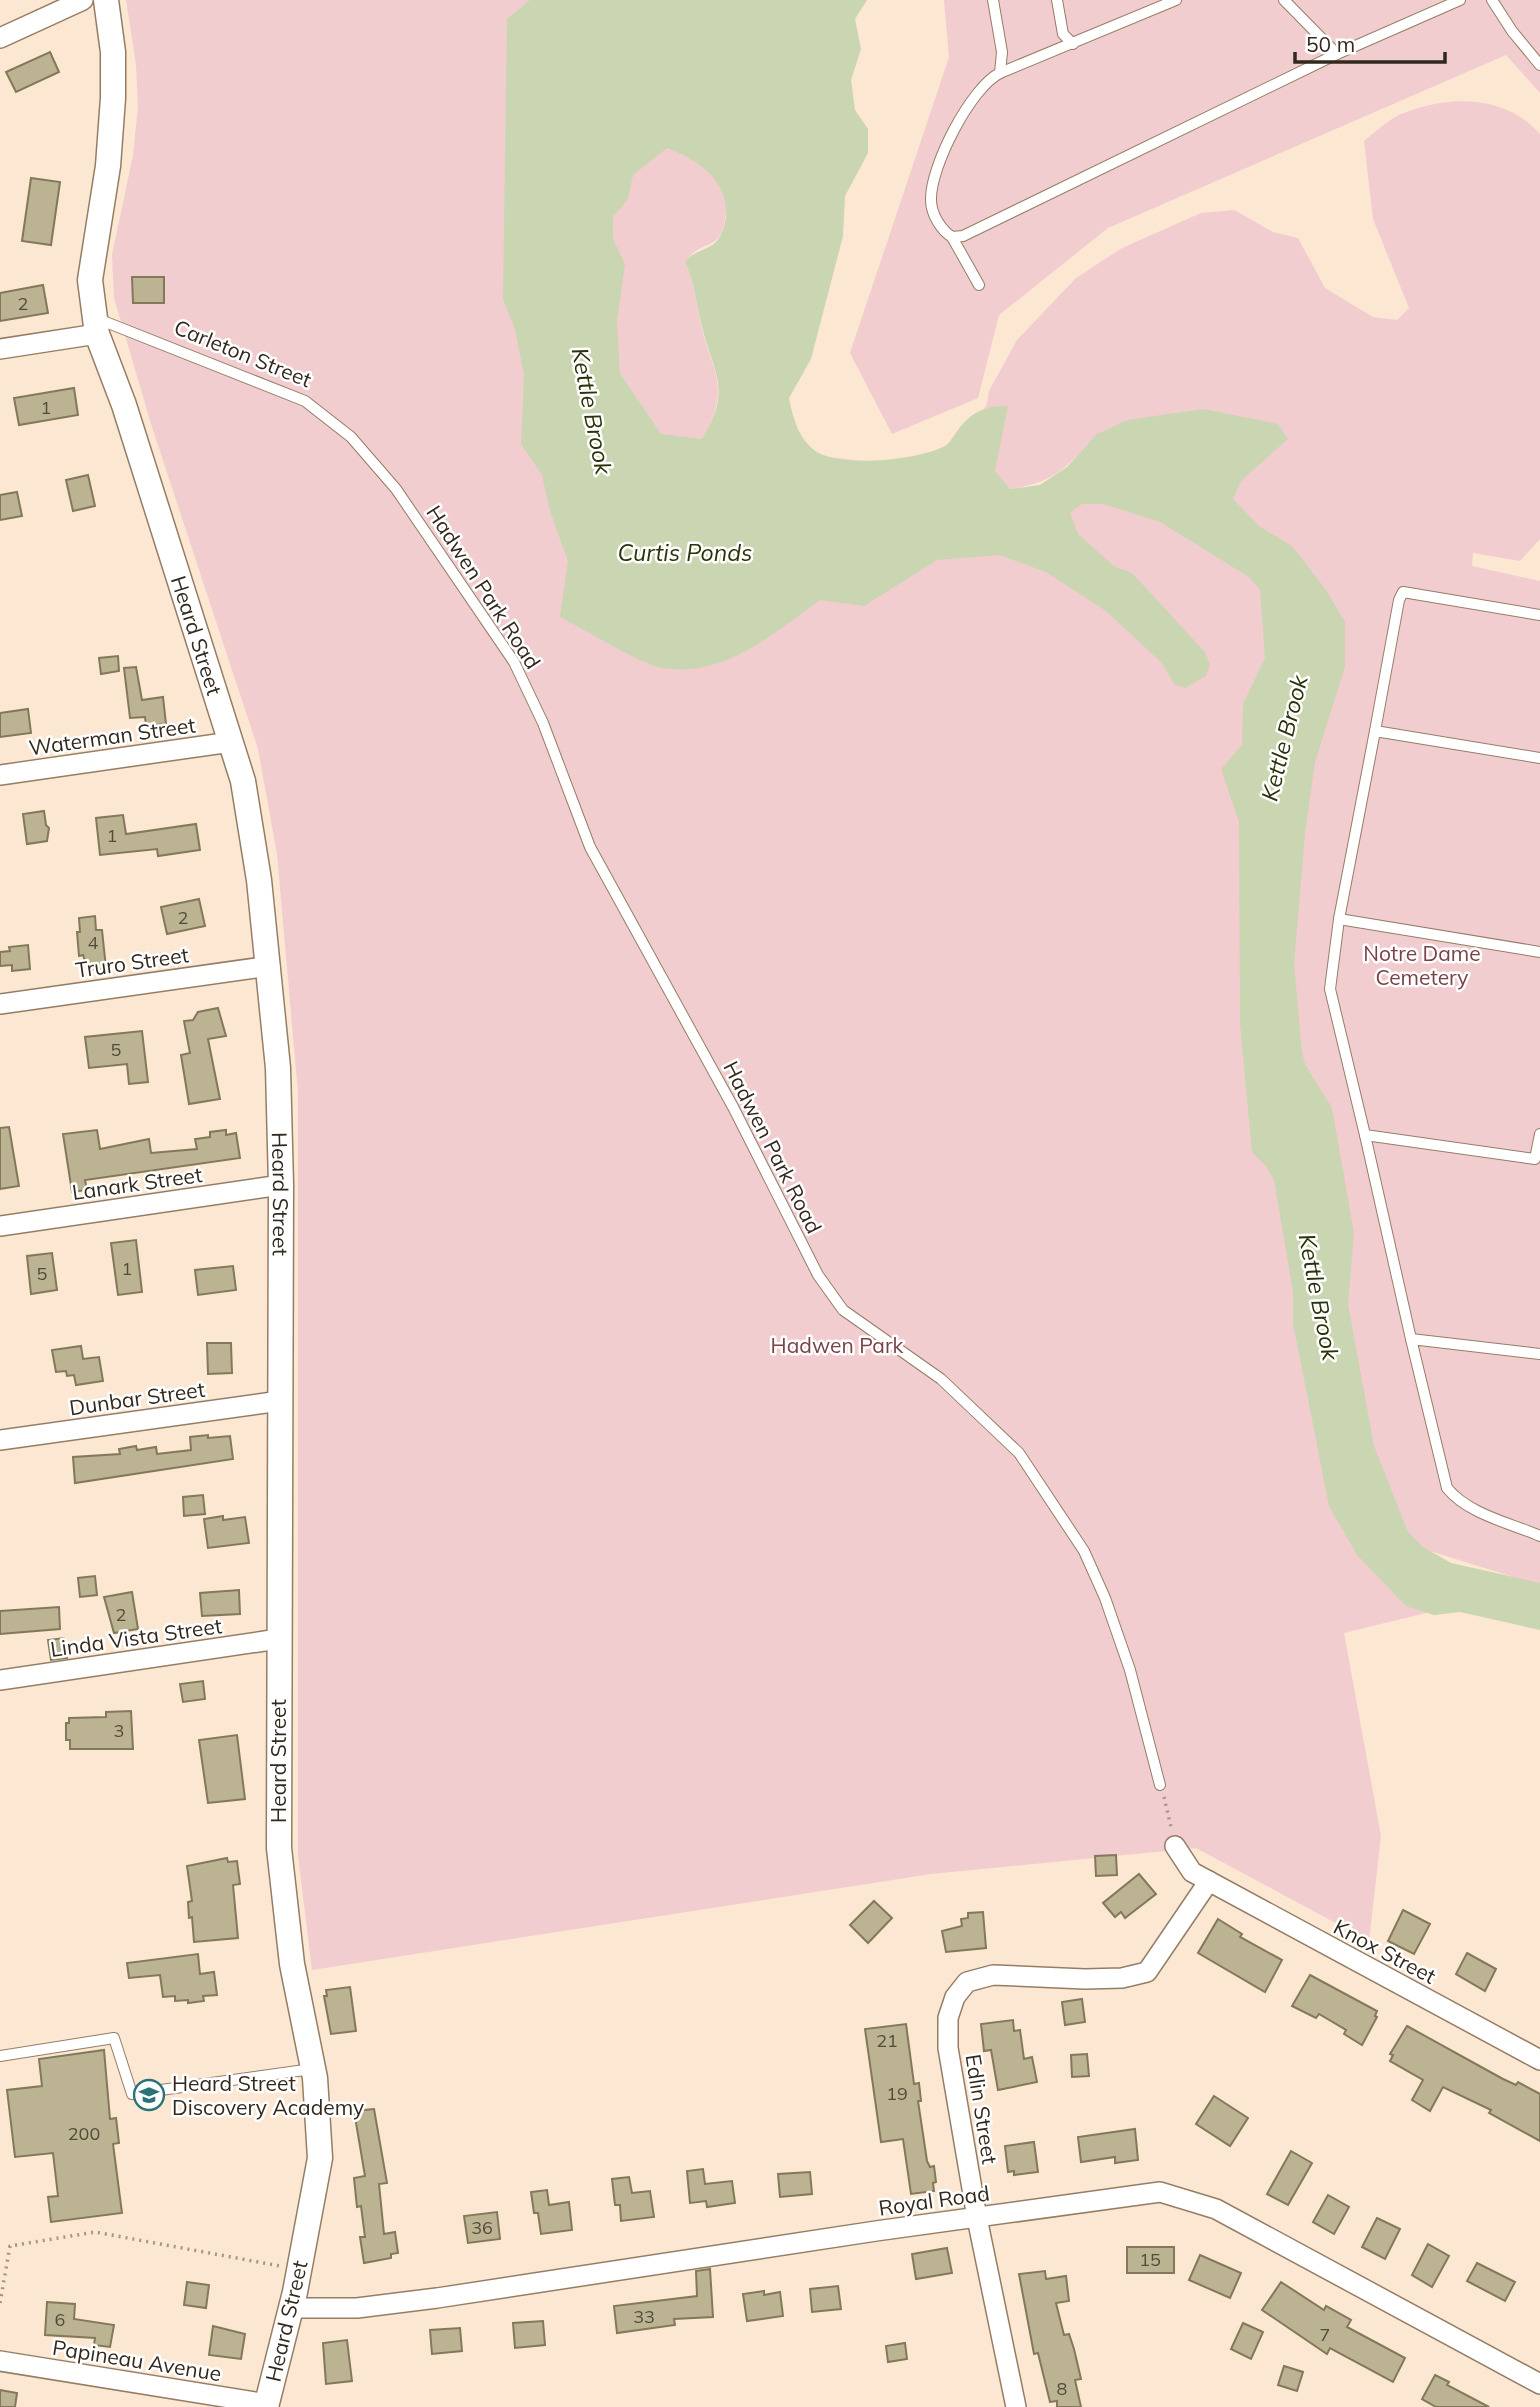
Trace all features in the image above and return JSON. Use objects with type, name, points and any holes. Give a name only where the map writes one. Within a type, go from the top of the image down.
[{"type":"street","points":[[0,38],[83,0]]},
{"type":"street","name":"Heard Street","points":[[106,0],[113,52],[113,99],[108,166],[90,280],[96,326],[124,405],[231,742],[251,819],[270,966],[278,1068],[281,1185],[279,1848],[292,1964],[313,2069],[320,2158],[291,2308],[266,2405]]},
{"type":"street","points":[[0,349],[96,326]]},
{"type":"street","name":"Waterman Street","points":[[0,775],[231,742]]},
{"type":"street","name":"Truro Street","points":[[0,1004],[270,966]]},
{"type":"street","name":"Lanark Street","points":[[0,1226],[281,1185]]},
{"type":"street","name":"Dunbar Street","points":[[0,1440],[280,1401]]},
{"type":"street","name":"Linda Vista Street","points":[[0,1680],[278,1639]]},
{"type":"street","name":"Knox Street","points":[[1175,1846],[1192,1872],[1540,2060]]},
{"type":"street","name":"Edlin Street","points":[[1016,2407],[977,2218],[948,2048],[948,2018],[955,1997],[967,1982],[993,1975],[1085,1979],[1122,1978],[1147,1972],[1209,1881]]},
{"type":"street","name":"Royal Road","points":[[291,2308],[357,2308],[450,2296],[1160,2192],[1216,2209],[1540,2384]]},
{"type":"street","name":"Papineau Avenue","points":[[0,2361],[266,2405]]},
{"type":"lane","points":[[993,0],[1002,52],[1000,73]]},
{"type":"lane","points":[[1057,0],[1063,34],[1073,44]]},
{"type":"lane","points":[[979,285],[952,237],[937,222],[931,202],[934,179],[977,92],[1000,73],[1176,0]]},
{"type":"lane","points":[[1284,0],[1337,54]]},
{"type":"lane","points":[[952,237],[963,236],[1337,54],[1460,0]]},
{"type":"lane","points":[[1492,0],[1540,65]]},
{"type":"lane","name":"Carleton Street","points":[[96,326],[305,401],[351,436],[390,482]]},
{"type":"lane","name":"Hadwen Park Road","points":[[390,482],[439,549],[514,663],[543,723],[590,848],[733,1107],[818,1275],[843,1310],[942,1379],[1010,1444],[1051,1497],[1084,1551],[1105,1598],[1130,1670],[1160,1785]]},
{"type":"lane","points":[[1540,615],[1403,592],[1399,600],[1339,919],[1331,989],[1342,1049],[1365,1135],[1410,1339],[1447,1488],[1455,1497],[1474,1509],[1540,1536]]},
{"type":"lane","points":[[1375,731],[1540,758]]},
{"type":"lane","points":[[1339,919],[1540,952]]},
{"type":"lane","points":[[1365,1135],[1538,1159],[1540,1134]]},
{"type":"lane","points":[[1410,1339],[1540,1354]]},
{"type":"lane","points":[[0,2056],[114,2038],[132,2094],[313,2069]]},
{"type":"path","points":[[1160,1785],[1175,1846]]},
{"type":"path","points":[[0,2303],[10,2246],[94,2232],[299,2269]]},
{"type":"green space","name":"Hadwen Park","points":[[126,0],[841,0],[727,205],[725,221],[717,239],[693,253],[685,262],[718,384],[716,408],[703,439],[661,435],[620,373],[617,333],[617,434],[901,465],[948,446],[980,416],[987,404],[989,391],[1017,340],[1076,278],[1122,248],[1201,213],[1234,210],[1273,232],[1298,238],[1325,288],[1373,317],[1397,320],[1409,308],[1373,219],[1364,141],[1399,115],[1417,108],[1455,101],[1492,105],[1509,111],[1540,134],[1540,539],[1520,561],[1473,553],[1472,566],[1540,581],[1540,1585],[1423,1549],[1426,1613],[1344,1633],[1381,1836],[1369,1941],[1196,1848],[931,1874],[312,1970],[298,1856],[298,1093],[277,854],[258,749],[151,424],[114,298],[112,255],[133,155],[138,107],[136,64]],"holes":[[[1097,434],[1017,525],[995,472],[1010,489],[1039,482],[1060,471]]]},
{"type":"green space","points":[[944,0],[1540,0],[1540,93],[1506,55],[1108,228],[999,315],[978,398],[892,434],[850,353],[949,57]]},
{"type":"water","name":"Curtis Ponds","points":[[530,0],[867,0],[855,19],[861,49],[851,80],[855,110],[868,129],[868,153],[845,196],[843,236],[811,359],[789,398],[800,433],[808,445],[825,456],[859,461],[898,458],[933,451],[945,446],[969,418],[980,411],[1008,406],[995,471],[1010,489],[1040,485],[1067,467],[1097,434],[1128,420],[1203,409],[1278,424],[1288,439],[1241,481],[1233,499],[1259,526],[1293,547],[1326,590],[1345,622],[1345,667],[1315,762],[1305,834],[1294,964],[1302,1052],[1305,1064],[1332,1108],[1354,1233],[1348,1304],[1374,1446],[1408,1532],[1423,1547],[1451,1563],[1540,1583],[1540,1630],[1460,1612],[1434,1615],[1406,1606],[1357,1555],[1329,1506],[1293,1323],[1293,1292],[1274,1180],[1266,1166],[1252,1152],[1240,1024],[1239,822],[1221,769],[1242,745],[1243,704],[1265,658],[1260,590],[1249,577],[1160,522],[1103,504],[1082,504],[1070,513],[1078,534],[1114,566],[1132,573],[1205,652],[1210,665],[1206,676],[1185,688],[1174,684],[1162,663],[1106,611],[1046,572],[1000,555],[937,560],[864,606],[820,600],[747,650],[727,660],[685,669],[653,665],[560,617],[568,561],[550,511],[542,475],[521,444],[524,375],[515,329],[503,299],[507,19]],"holes":[[[667,148],[709,173],[717,182],[726,204],[725,223],[718,239],[685,262],[718,385],[716,409],[702,439],[661,434],[620,373],[617,321],[625,264],[613,239],[613,217],[628,199],[633,175]]]},
{"type":"building","points":[[50,52],[59,72],[16,92],[6,72]]},
{"type":"building","points":[[31,178],[60,182],[51,245],[22,241]]},
{"type":"building","points":[[132,277],[164,277],[164,303],[133,303]]},
{"type":"building","points":[[43,285],[48,313],[0,321],[0,293]]},
{"type":"building","points":[[74,388],[78,415],[19,425],[14,398]]},
{"type":"building","points":[[88,475],[95,506],[73,511],[66,480]]},
{"type":"building","points":[[17,492],[22,516],[0,520],[0,495]]},
{"type":"building","points":[[118,656],[119,671],[101,674],[99,658]]},
{"type":"building","points":[[136,667],[142,700],[163,697],[166,724],[146,726],[145,717],[130,718],[124,668]]},
{"type":"building","points":[[28,709],[31,733],[0,737],[0,713]]},
{"type":"building","points":[[44,811],[49,828],[47,841],[27,844],[23,814]]},
{"type":"building","points":[[123,815],[126,834],[196,824],[200,850],[158,856],[157,849],[100,855],[96,818]]},
{"type":"building","points":[[199,899],[205,926],[167,934],[161,907]]},
{"type":"building","points":[[95,916],[96,930],[102,930],[106,968],[88,970],[83,955],[79,956],[77,932],[80,932],[79,918]]},
{"type":"building","points":[[28,945],[30,969],[12,971],[12,965],[0,966],[0,952],[10,951],[9,947]]},
{"type":"building","points":[[218,1008],[226,1036],[208,1039],[220,1099],[189,1104],[181,1055],[190,1053],[184,1021],[193,1020],[198,1012]]},
{"type":"building","points":[[142,1031],[148,1082],[129,1084],[127,1064],[89,1068],[85,1037]]},
{"type":"building","points":[[9,1127],[19,1186],[0,1189],[0,1128]]},
{"type":"building","points":[[97,1130],[100,1149],[149,1139],[151,1153],[197,1149],[195,1139],[210,1137],[210,1132],[226,1130],[226,1135],[236,1133],[240,1158],[85,1180],[87,1190],[72,1192],[63,1134]]},
{"type":"building","points":[[136,1240],[142,1292],[118,1295],[111,1243]]},
{"type":"building","points":[[52,1253],[57,1290],[31,1294],[27,1256]]},
{"type":"building","points":[[233,1266],[236,1290],[198,1295],[195,1270]]},
{"type":"building","points":[[207,1343],[231,1343],[232,1373],[208,1374]]},
{"type":"building","points":[[81,1346],[83,1359],[99,1357],[103,1381],[76,1385],[74,1375],[67,1376],[66,1371],[56,1372],[52,1350]]},
{"type":"building","points":[[208,1435],[208,1438],[230,1436],[233,1459],[75,1483],[73,1457],[120,1454],[119,1449],[136,1446],[137,1450],[156,1447],[157,1454],[191,1450],[190,1437]]},
{"type":"building","points":[[203,1495],[205,1514],[184,1516],[183,1497]]},
{"type":"building","points":[[223,1516],[223,1520],[245,1517],[249,1543],[208,1548],[204,1519]]},
{"type":"building","points":[[95,1576],[97,1595],[80,1597],[78,1578]]},
{"type":"building","points":[[239,1590],[240,1614],[202,1616],[200,1593]]},
{"type":"building","points":[[132,1592],[138,1629],[114,1633],[104,1597]]},
{"type":"building","points":[[59,1607],[60,1629],[0,1634],[0,1611]]},
{"type":"building","points":[[64,1638],[67,1658],[51,1660],[48,1640]]},
{"type":"building","points":[[203,1681],[205,1699],[183,1702],[180,1684]]},
{"type":"building","points":[[131,1711],[133,1749],[70,1749],[70,1740],[66,1740],[66,1723],[69,1723],[69,1718],[106,1717],[106,1712]]},
{"type":"building","points":[[237,1735],[245,1799],[208,1803],[199,1740]]},
{"type":"building","points":[[1116,1855],[1117,1875],[1096,1876],[1095,1856]]},
{"type":"building","points":[[227,1858],[228,1862],[237,1861],[240,1884],[233,1885],[238,1938],[194,1942],[192,1917],[189,1918],[188,1902],[192,1901],[187,1866]]},
{"type":"building","points":[[1139,1874],[1156,1894],[1125,1918],[1121,1912],[1115,1917],[1103,1903]]},
{"type":"building","points":[[874,1901],[892,1918],[868,1943],[850,1925]]},
{"type":"building","points":[[1403,1910],[1430,1924],[1414,1954],[1388,1941]]},
{"type":"building","points":[[983,1912],[986,1948],[946,1952],[942,1931],[962,1926],[961,1919],[968,1918],[968,1913]]},
{"type":"building","points":[[1218,1919],[1242,1934],[1240,1937],[1282,1960],[1265,1992],[1198,1953]]},
{"type":"building","points":[[1467,1953],[1496,1969],[1485,1991],[1456,1974]]},
{"type":"building","points":[[198,1954],[200,1974],[214,1972],[217,1995],[203,1996],[204,2001],[188,2003],[188,2000],[175,2001],[175,1996],[163,1997],[160,1975],[129,1978],[127,1963]]},
{"type":"building","points":[[1310,1975],[1377,2011],[1377,2017],[1362,2045],[1344,2034],[1346,2030],[1319,2014],[1316,2018],[1292,2006]]},
{"type":"building","points":[[350,1987],[356,2031],[331,2034],[324,1996],[327,1996],[326,1990]]},
{"type":"building","points":[[1082,1999],[1085,2022],[1065,2025],[1062,2002]]},
{"type":"building","points":[[1013,2020],[1014,2031],[1020,2030],[1024,2059],[1032,2057],[1037,2082],[998,2090],[991,2050],[984,2051],[981,2024]]},
{"type":"building","points":[[906,2024],[914,2084],[919,2083],[921,2101],[918,2101],[927,2161],[930,2167],[934,2166],[936,2182],[933,2183],[934,2191],[911,2194],[903,2139],[881,2142],[865,2029]]},
{"type":"building","points":[[1407,2026],[1503,2079],[1516,2085],[1518,2082],[1540,2094],[1540,2141],[1489,2113],[1491,2110],[1443,2087],[1430,2111],[1412,2100],[1423,2080],[1390,2061],[1393,2055],[1390,2054]]},
{"type":"building","points":[[104,2050],[110,2119],[116,2118],[119,2143],[113,2144],[122,2213],[51,2222],[48,2197],[58,2196],[53,2153],[15,2157],[7,2090],[42,2086],[39,2059]]},
{"type":"building","points":[[1087,2054],[1089,2076],[1072,2077],[1071,2055]]},
{"type":"building","points":[[1214,2096],[1248,2118],[1230,2146],[1196,2124]]},
{"type":"building","points":[[374,2109],[387,2183],[379,2184],[384,2234],[395,2232],[398,2253],[391,2254],[391,2258],[364,2263],[360,2237],[365,2237],[361,2206],[357,2207],[354,2178],[365,2176],[354,2111]]},
{"type":"building","points":[[1135,2129],[1138,2160],[1115,2163],[1115,2157],[1081,2162],[1078,2137]]},
{"type":"building","points":[[1034,2142],[1038,2172],[1014,2175],[1014,2171],[1008,2172],[1005,2146]]},
{"type":"building","points":[[1291,2151],[1312,2163],[1288,2205],[1267,2194]]},
{"type":"building","points":[[703,2169],[705,2184],[732,2181],[735,2203],[707,2207],[706,2201],[690,2203],[687,2171]]},
{"type":"building","points":[[810,2172],[812,2194],[780,2197],[778,2174]]},
{"type":"building","points":[[629,2177],[632,2193],[650,2191],[654,2217],[621,2221],[620,2205],[615,2205],[612,2179]]},
{"type":"building","points":[[547,2190],[549,2205],[569,2202],[572,2230],[541,2234],[531,2192]]},
{"type":"building","points":[[1328,2195],[1349,2207],[1334,2234],[1313,2222]]},
{"type":"building","points":[[497,2212],[500,2239],[468,2243],[464,2216]]},
{"type":"building","points":[[1377,2218],[1400,2229],[1385,2259],[1362,2247]]},
{"type":"building","points":[[1428,2244],[1449,2256],[1432,2287],[1412,2275]]},
{"type":"building","points":[[1127,2247],[1174,2247],[1174,2273],[1127,2273]]},
{"type":"building","points":[[947,2248],[952,2273],[916,2279],[912,2254]]},
{"type":"building","points":[[1200,2255],[1241,2273],[1230,2298],[1189,2280]]},
{"type":"building","points":[[1477,2263],[1515,2282],[1505,2301],[1467,2281]]},
{"type":"building","points":[[710,2269],[713,2317],[674,2319],[675,2325],[617,2333],[614,2306],[697,2296],[696,2271]]},
{"type":"building","points":[[1045,2271],[1046,2279],[1066,2276],[1069,2301],[1056,2303],[1064,2335],[1069,2334],[1074,2349],[1081,2379],[1075,2380],[1081,2407],[1057,2407],[1057,2401],[1050,2402],[1038,2353],[1034,2354],[1019,2274]]},
{"type":"building","points":[[187,2282],[209,2285],[206,2308],[184,2305]]},
{"type":"building","points":[[1281,2282],[1324,2310],[1326,2306],[1351,2320],[1347,2327],[1405,2358],[1393,2382],[1330,2348],[1327,2354],[1262,2310]]},
{"type":"building","points":[[838,2286],[841,2309],[812,2312],[810,2289]]},
{"type":"building","points":[[764,2291],[764,2295],[780,2292],[783,2316],[747,2321],[743,2294]]},
{"type":"building","points":[[47,2302],[75,2304],[74,2319],[114,2325],[110,2347],[94,2345],[95,2338],[45,2335]]},
{"type":"building","points":[[543,2321],[545,2345],[515,2348],[513,2323]]},
{"type":"building","points":[[1243,2323],[1263,2332],[1251,2359],[1231,2349]]},
{"type":"building","points":[[213,2326],[245,2334],[241,2359],[209,2355]]},
{"type":"building","points":[[460,2328],[462,2351],[432,2354],[430,2330]]},
{"type":"building","points":[[347,2340],[352,2381],[326,2384],[323,2343]]},
{"type":"building","points":[[905,2343],[907,2359],[888,2362],[886,2346]]},
{"type":"building","points":[[1284,2366],[1303,2372],[1297,2391],[1278,2385]]},
{"type":"building","points":[[1435,2375],[1449,2382],[1447,2385],[1489,2407],[1436,2407],[1422,2399]]},
{"type":"building","points":[[0,2390],[17,2393],[15,2407],[0,2407]]},
{"type":"place","name":"Heard Street Discovery Academy","points":[[149,2095]]},
{"type":"water label","name":"Kettle Brook","points":[[592,411]]},
{"type":"water label","name":"Kettle Brook","points":[[1284,738]]},
{"type":"water label","name":"Kettle Brook","points":[[1319,1297]]},
{"type":"park label","name":"Notre Dame Cemetery","points":[[1422,965]]}]
